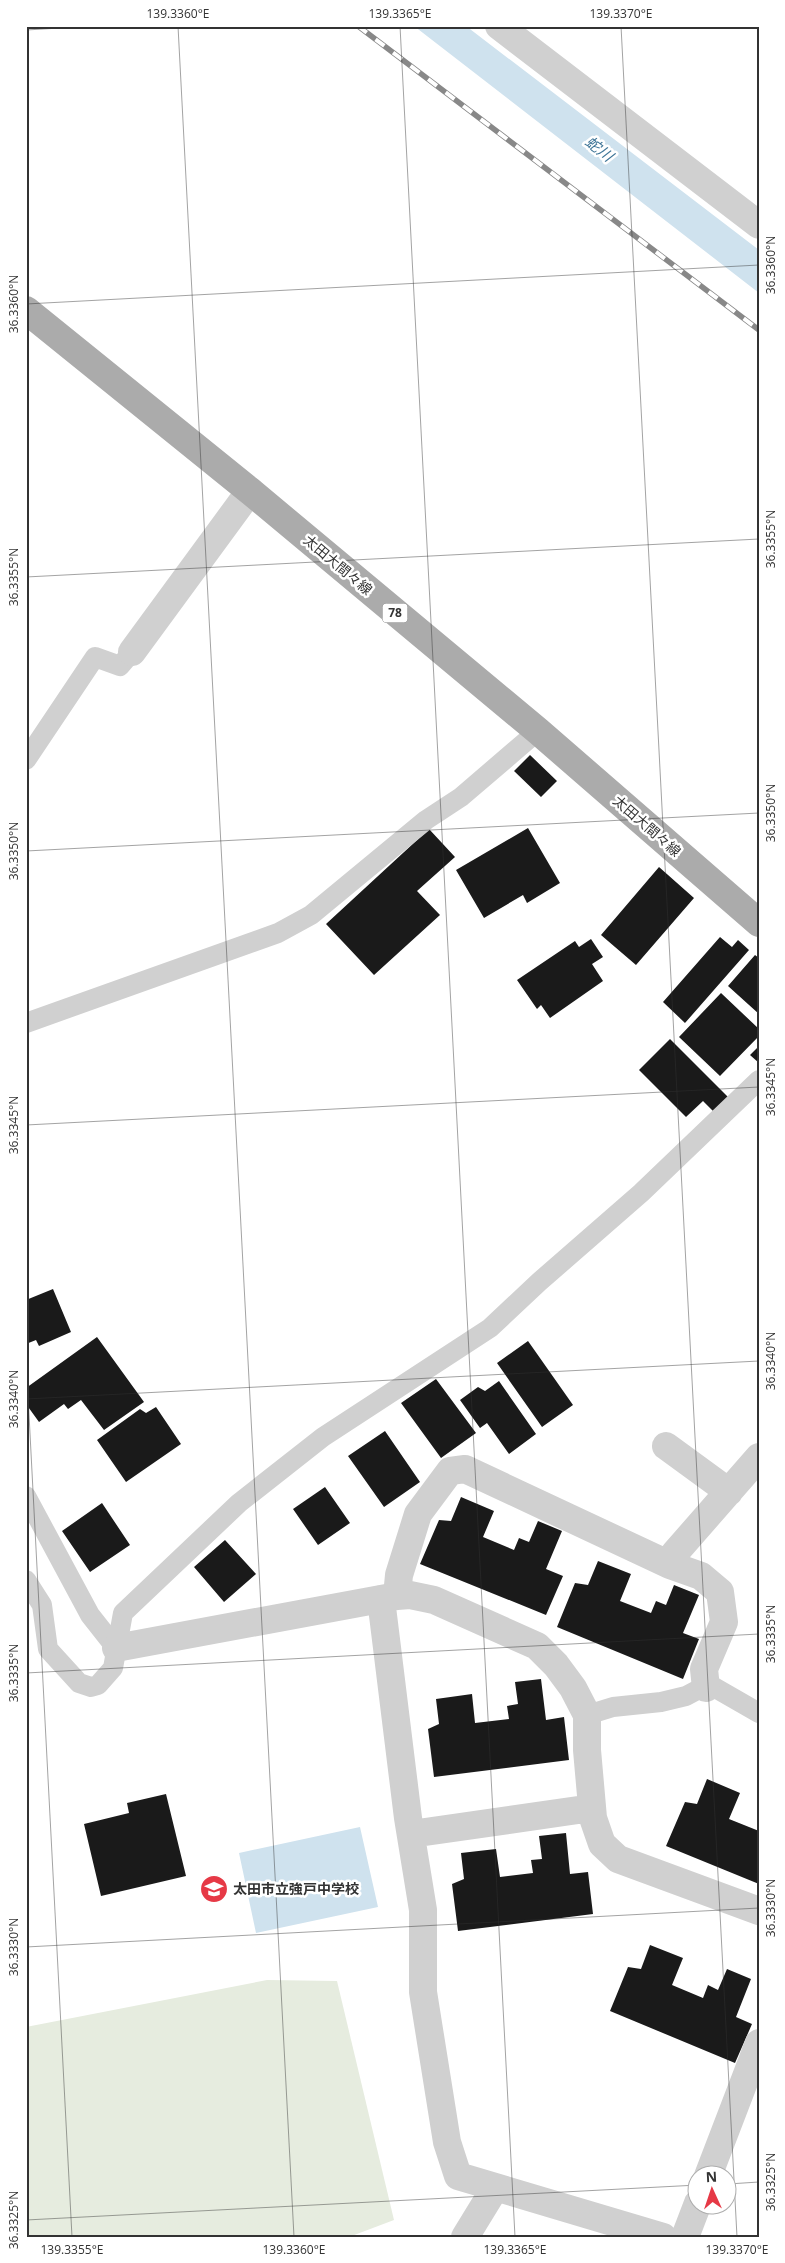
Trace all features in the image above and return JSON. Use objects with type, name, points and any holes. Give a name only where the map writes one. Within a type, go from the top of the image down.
[{"type":"main road","name":"太田大間々線","points":[[29,319],[250,491],[538,731],[759,922]]},
{"type":"street","points":[[499,26],[759,225]]},
{"type":"street","points":[[132,652],[250,491]]},
{"type":"street","points":[[666,1446],[729,1492]]},
{"type":"street","points":[[670,1564],[676,1553],[759,1457]]},
{"type":"street","points":[[663,2237],[458,2176],[447,2142],[423,1992],[423,1910],[411,1834],[389,1598],[399,1576],[418,1514],[450,1471],[464,1468],[670,1564],[701,1576],[720,1592],[724,1622],[704,1669],[706,1688]]},
{"type":"street","points":[[116,1648],[389,1598],[410,1595],[434,1600],[537,1646],[556,1665],[573,1688],[587,1715],[587,1750],[592,1808],[602,1844],[618,1859],[759,1911]]},
{"type":"street","points":[[411,1834],[592,1808]]},
{"type":"street","points":[[712,2166],[759,2043]]},
{"type":"street","points":[[465,2237],[495,2188]]},
{"type":"street","points":[[684,2237],[693,2216]]},
{"type":"lane","points":[[26,760],[95,657],[120,666],[132,652]]},
{"type":"lane","points":[[26,1023],[278,933],[311,915],[426,820],[461,797],[538,731]]},
{"type":"lane","points":[[26,1580],[42,1605],[48,1649],[72,1678],[90,1687],[98,1685],[113,1668],[123,1614],[239,1503],[323,1437],[490,1328],[538,1282],[641,1193],[759,1080]]},
{"type":"lane","points":[[26,1496],[90,1615],[116,1648]]},
{"type":"lane","points":[[587,1715],[613,1707],[661,1702],[686,1696],[712,1686],[759,1713]]},
{"type":"shaded area","points":[[267,1980],[337,1981],[394,2220],[349,2237],[26,2237],[26,2027]]},
{"type":"water","name":"蛇川","points":[[414,26],[466,26],[759,250],[759,293]]},
{"type":"water","points":[[360,1827],[378,1907],[256,1933],[239,1853]]},
{"type":"building","points":[[530,755],[557,781],[541,797],[514,771]]},
{"type":"building","points":[[528,828],[560,883],[527,903],[523,895],[484,918],[456,870]]},
{"type":"building","points":[[429,829],[455,857],[417,891],[440,915],[374,975],[326,924]]},
{"type":"building","points":[[659,867],[694,898],[636,965],[601,935]]},
{"type":"building","points":[[720,937],[732,947],[738,940],[749,950],[685,1023],[663,1002]]},
{"type":"building","points":[[591,939],[603,957],[592,964],[603,981],[550,1018],[541,1005],[537,1009],[517,980],[575,941],[579,947]]},
{"type":"building","points":[[755,955],[759,958],[759,1014],[728,986]]},
{"type":"building","points":[[721,993],[759,1029],[759,1036],[720,1076],[679,1037]]},
{"type":"building","points":[[670,1039],[729,1098],[714,1112],[703,1101],[686,1117],[639,1070]]},
{"type":"building","points":[[759,1046],[759,1063],[750,1055]]},
{"type":"building","points":[[53,1289],[71,1332],[39,1346],[36,1340],[26,1344],[26,1300]]},
{"type":"building","points":[[97,1337],[144,1402],[104,1430],[81,1400],[68,1409],[64,1404],[39,1422],[26,1404],[26,1388]]},
{"type":"building","points":[[528,1341],[573,1405],[542,1427],[497,1363]]},
{"type":"building","points":[[436,1379],[476,1433],[441,1458],[401,1403]]},
{"type":"building","points":[[499,1381],[536,1434],[509,1454],[487,1423],[480,1428],[460,1400],[478,1387],[485,1391]]},
{"type":"building","points":[[156,1407],[181,1444],[126,1482],[97,1440],[140,1409],[146,1413]]},
{"type":"building","points":[[385,1431],[420,1482],[384,1507],[348,1456]]},
{"type":"building","points":[[325,1487],[350,1523],[318,1545],[293,1509]]},
{"type":"building","points":[[461,1497],[494,1511],[483,1537],[514,1550],[519,1538],[529,1542],[538,1521],[562,1531],[546,1569],[563,1576],[546,1615],[420,1564],[439,1520],[451,1521]]},
{"type":"building","points":[[102,1503],[130,1545],[90,1572],[62,1531]]},
{"type":"building","points":[[225,1540],[256,1574],[224,1602],[194,1567]]},
{"type":"building","points":[[598,1561],[631,1574],[620,1601],[651,1613],[656,1601],[666,1605],[674,1585],[699,1595],[683,1633],[699,1639],[683,1679],[557,1627],[575,1583],[588,1585]]},
{"type":"building","points":[[541,1679],[546,1720],[564,1717],[569,1760],[434,1777],[428,1729],[439,1724],[436,1699],[472,1694],[475,1723],[509,1719],[507,1706],[518,1704],[515,1682]]},
{"type":"building","points":[[707,1779],[740,1793],[729,1819],[759,1831],[759,1884],[666,1846],[685,1802],[697,1804]]},
{"type":"building","points":[[166,1794],[186,1876],[101,1896],[84,1824],[129,1813],[127,1803]]},
{"type":"building","points":[[566,1833],[570,1874],[588,1872],[593,1914],[458,1931],[452,1884],[464,1879],[461,1853],[496,1849],[500,1877],[533,1873],[531,1860],[542,1859],[539,1836]]},
{"type":"building","points":[[650,1945],[683,1958],[672,1985],[703,1998],[708,1985],[718,1990],[727,1969],[751,1979],[736,2017],[752,2024],[735,2063],[610,2011],[628,1967],[641,1969]]},
{"type":"railway","points":[[358,26],[759,330]]},
{"type":"place","name":"太田市立強戸中学校","points":[[214,1889]]}]
